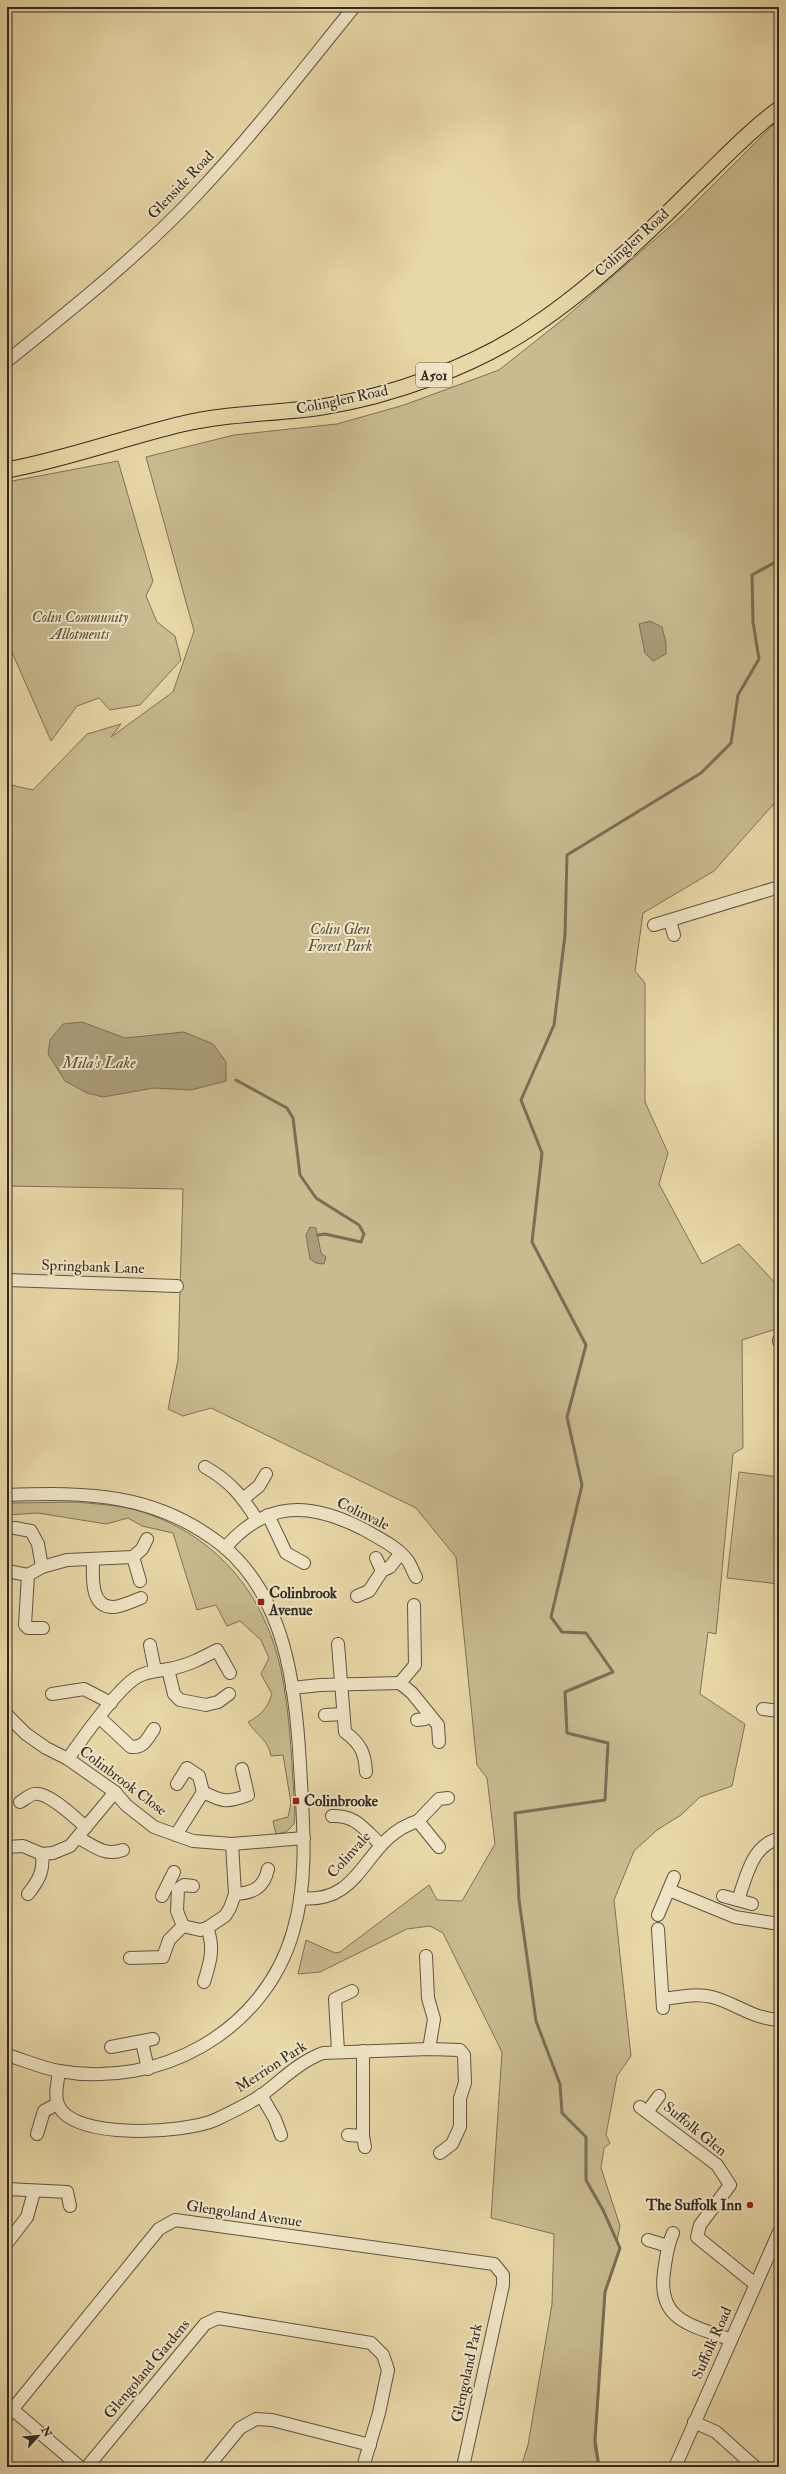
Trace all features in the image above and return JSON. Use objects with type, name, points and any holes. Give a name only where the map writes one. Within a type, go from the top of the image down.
[{"type":"main road","name":"Colinglen Road","points":[[7,470],[67,457],[182,424],[237,414],[323,406],[363,398],[424,379],[496,348],[535,325],[590,281],[654,225],[737,144],[779,109]]},
{"type":"street","name":"Glenside Road","points":[[7,362],[116,271],[194,197],[236,152],[354,7]]},
{"type":"street","points":[[654,925],[779,887]]},
{"type":"street","points":[[670,920],[674,935]]},
{"type":"street","name":"Springbank Lane","points":[[7,1280],[177,1286]]},
{"type":"street","points":[[205,1467],[223,1477],[243,1499],[257,1520]]},
{"type":"street","points":[[243,1499],[259,1486],[266,1474]]},
{"type":"street","points":[[7,1495],[84,1494],[133,1501],[162,1510],[183,1519],[225,1548],[248,1573],[267,1605],[283,1645],[292,1688],[298,1740],[304,1838],[300,1898],[293,1931],[284,1957],[256,2002],[231,2026],[208,2044],[180,2058],[148,2069],[105,2073],[59,2071],[7,2055]]},
{"type":"street","name":"Colinvale","points":[[225,1548],[257,1520],[268,1515],[290,1509],[312,1511],[338,1516],[375,1535],[408,1560],[416,1577]]},
{"type":"street","points":[[268,1515],[286,1552],[304,1563]]},
{"type":"street","points":[[15,1528],[31,1531],[35,1536],[42,1567]]},
{"type":"street","points":[[7,1571],[28,1575],[42,1567],[66,1560],[133,1557],[142,1549],[147,1539]]},
{"type":"street","points":[[357,1596],[369,1591],[382,1571],[390,1567],[400,1554]]},
{"type":"street","points":[[133,1557],[140,1581]]},
{"type":"street","points":[[376,1558],[382,1571]]},
{"type":"street","points":[[93,1559],[94,1589],[97,1599],[105,1605],[114,1607],[141,1598]]},
{"type":"street","points":[[28,1575],[24,1625],[28,1628],[43,1628]]},
{"type":"street","points":[[400,1683],[415,1665],[414,1605]]},
{"type":"street","points":[[338,1644],[340,1686],[345,1732],[361,1745],[365,1754],[366,1772]]},
{"type":"street","points":[[150,1646],[155,1670]]},
{"type":"street","points":[[68,1759],[126,1685],[137,1677],[155,1670],[168,1669],[197,1661],[217,1650],[230,1673]]},
{"type":"street","points":[[168,1669],[174,1694],[180,1700],[206,1705],[218,1702],[229,1694]]},
{"type":"street","points":[[292,1688],[320,1685],[340,1686],[400,1683],[412,1693],[438,1725],[439,1742]]},
{"type":"street","points":[[52,1694],[84,1690],[111,1704]]},
{"type":"street","points":[[763,1709],[779,1711]]},
{"type":"street","points":[[325,1715],[343,1714]]},
{"type":"street","points":[[417,1720],[425,1719],[429,1714]]},
{"type":"street","name":"Colinbrook Close","points":[[7,1715],[26,1734],[46,1748],[68,1759],[115,1792],[154,1828],[193,1841],[232,1844],[304,1838]]},
{"type":"street","points":[[100,1718],[131,1747],[138,1747],[144,1744],[154,1729]]},
{"type":"street","points":[[176,1836],[203,1792],[199,1776],[186,1768],[177,1784]]},
{"type":"street","points":[[203,1792],[227,1802],[248,1795],[242,1769]]},
{"type":"street","points":[[7,1847],[23,1846],[42,1854],[63,1850],[79,1838],[86,1827],[115,1792]]},
{"type":"street","points":[[20,1802],[33,1794],[42,1794],[86,1827]]},
{"type":"street","points":[[438,1847],[418,1821],[439,1799],[448,1798]]},
{"type":"street","points":[[332,1816],[347,1816],[361,1826],[380,1844]]},
{"type":"street","name":"Colinvale","points":[[300,1898],[314,1899],[342,1891],[380,1844],[394,1831],[418,1821]]},
{"type":"street","points":[[79,1838],[103,1852],[112,1854],[123,1850]]},
{"type":"street","points":[[738,1900],[754,1857],[768,1843],[779,1839]]},
{"type":"street","points":[[183,1926],[200,1930],[207,1928],[225,1916],[234,1894],[232,1844]]},
{"type":"street","points":[[28,1894],[39,1879],[43,1867],[42,1854]]},
{"type":"street","points":[[234,1894],[250,1893],[257,1890],[266,1879],[268,1870]]},
{"type":"street","points":[[174,1872],[173,1886],[177,1911],[183,1926]]},
{"type":"street","points":[[658,1914],[674,1877]]},
{"type":"street","points":[[162,1896],[173,1886],[193,1886]]},
{"type":"street","points":[[669,1890],[735,1917],[779,1924]]},
{"type":"street","points":[[723,1896],[752,1904]]},
{"type":"street","points":[[130,1958],[163,1957],[169,1940],[183,1926]]},
{"type":"street","points":[[204,1982],[203,1966],[212,1945],[207,1928]]},
{"type":"street","points":[[658,1929],[663,2004],[690,1996],[713,1998],[759,2018],[779,2020]]},
{"type":"street","points":[[426,1956],[419,1971],[428,1982],[429,2005],[434,2019],[429,2049]]},
{"type":"street","points":[[338,2051],[335,1999],[352,1991]]},
{"type":"street","points":[[111,2047],[148,2040],[148,2069]]},
{"type":"street","name":"Merrion Park","points":[[57,2104],[64,2114],[82,2124],[137,2132],[170,2130],[214,2121],[262,2094],[307,2059],[338,2051],[363,2052],[429,2049],[460,2050],[464,2056],[465,2083],[460,2098],[460,2128],[452,2144],[440,2153]]},
{"type":"street","points":[[348,2135],[364,2141],[363,2052]]},
{"type":"street","points":[[38,2134],[44,2111],[57,2104],[59,2071]]},
{"type":"street","points":[[262,2094],[276,2119],[281,2135]]},
{"type":"street","name":"Suffolk Glen","points":[[659,2096],[644,2110],[717,2165],[730,2185],[700,2225],[697,2237],[755,2284]]},
{"type":"street","points":[[7,2189],[34,2192],[67,2192],[70,2206]]},
{"type":"street","points":[[8,2239],[27,2217],[34,2192]]},
{"type":"street","name":"Glengoland Avenue","points":[[10,2413],[159,2229],[175,2220],[494,2264],[503,2275],[503,2285]]},
{"type":"street","points":[[673,2233],[668,2246],[662,2289],[667,2304],[681,2320],[731,2340]]},
{"type":"street","name":"Suffolk Road","points":[[675,2467],[755,2284],[778,2236]]},
{"type":"street","points":[[648,2240],[668,2246]]},
{"type":"street","name":"Glengoland Park","points":[[463,2467],[503,2285]]},
{"type":"street","name":"Glengoland Gardens","points":[[86,2467],[205,2324],[218,2318],[371,2343],[383,2355],[388,2370],[370,2445]]},
{"type":"street","points":[[10,2413],[80,2467]]},
{"type":"street","points":[[208,2467],[240,2428],[256,2418],[272,2420],[370,2445],[363,2467]]},
{"type":"street","points":[[694,2422],[716,2432],[755,2467]]},
{"type":"green space","name":"Colin Glen Forest Park","points":[[779,119],[779,798],[714,871],[643,913],[635,971],[645,983],[645,1102],[668,1153],[659,1184],[702,1264],[739,1244],[777,1285],[779,1285],[779,1328],[742,1340],[743,1448],[733,1454],[716,1634],[708,1632],[700,1694],[745,1724],[732,1786],[700,1797],[681,1815],[657,1830],[634,1851],[614,1900],[631,2056],[617,2076],[606,2135],[610,2143],[604,2148],[601,2168],[620,2226],[617,2241],[620,2248],[605,2292],[594,2445],[598,2467],[521,2467],[528,2445],[552,2304],[554,2234],[491,2218],[502,2052],[443,1933],[430,1926],[407,1929],[320,1972],[298,1974],[306,1940],[335,1953],[340,1952],[429,1885],[437,1900],[462,1901],[495,1844],[487,1778],[477,1765],[456,1557],[416,1508],[211,1408],[183,1416],[168,1409],[178,1360],[183,1189],[7,1186],[7,784],[33,790],[87,734],[121,724],[111,737],[173,692],[194,631],[146,457],[234,435],[337,424],[404,405],[499,370],[566,317],[683,215]]},
{"type":"green space","name":"Colin Community Allotments","points":[[118,461],[153,581],[146,596],[157,622],[175,636],[181,660],[140,705],[110,710],[99,698],[77,706],[51,741],[7,641],[7,482]]},
{"type":"green space","points":[[739,1472],[779,1477],[779,1584],[727,1578]]},
{"type":"green space","points":[[76,1502],[129,1508],[166,1521],[193,1536],[217,1554],[237,1576],[254,1600],[267,1627],[277,1656],[284,1687],[290,1734],[295,1813],[294,1824],[286,1832],[276,1834],[273,1821],[288,1817],[291,1803],[283,1755],[271,1756],[270,1750],[265,1741],[248,1722],[257,1717],[263,1711],[272,1694],[261,1674],[269,1658],[261,1640],[240,1621],[227,1626],[216,1605],[197,1610],[173,1533],[142,1526],[128,1518],[106,1524],[38,1513],[7,1515],[7,1505],[13,1503]]},
{"type":"water","points":[[650,621],[662,627],[666,643],[666,654],[653,661],[645,653],[639,624]]},
{"type":"water","name":"Mila's Lake","points":[[82,1022],[125,1038],[184,1032],[213,1044],[226,1062],[226,1081],[191,1090],[154,1088],[103,1097],[87,1093],[65,1081],[48,1054],[50,1040],[63,1024]]},
{"type":"water","points":[[310,1227],[316,1228],[321,1253],[326,1257],[324,1264],[316,1263],[310,1259],[306,1235]]},
{"type":"waterway","points":[[599,2467],[595,2440],[605,2292],[620,2248],[603,2210],[586,2180],[586,2137],[562,2113],[560,2084],[536,2021],[519,1900],[515,1813],[605,1800],[608,1743],[567,1733],[565,1692],[613,1672],[586,1633],[562,1632],[551,1617],[582,1485],[567,1417],[586,1345],[532,1242],[542,1153],[521,1100],[554,1025],[565,935],[567,855],[701,773],[731,743],[738,695],[759,659],[753,622],[752,575],[779,560]]},
{"type":"waterway","points":[[236,1080],[287,1108],[293,1118],[300,1175],[316,1198],[359,1225],[364,1234],[361,1242],[325,1234],[318,1235]]},
{"type":"place","name":"Colinbrook Avenue","points":[[261,1602]]},
{"type":"place","name":"Colinbrooke","points":[[296,1801]]},
{"type":"place","name":"The Suffolk Inn","points":[[750,2205]]}]
